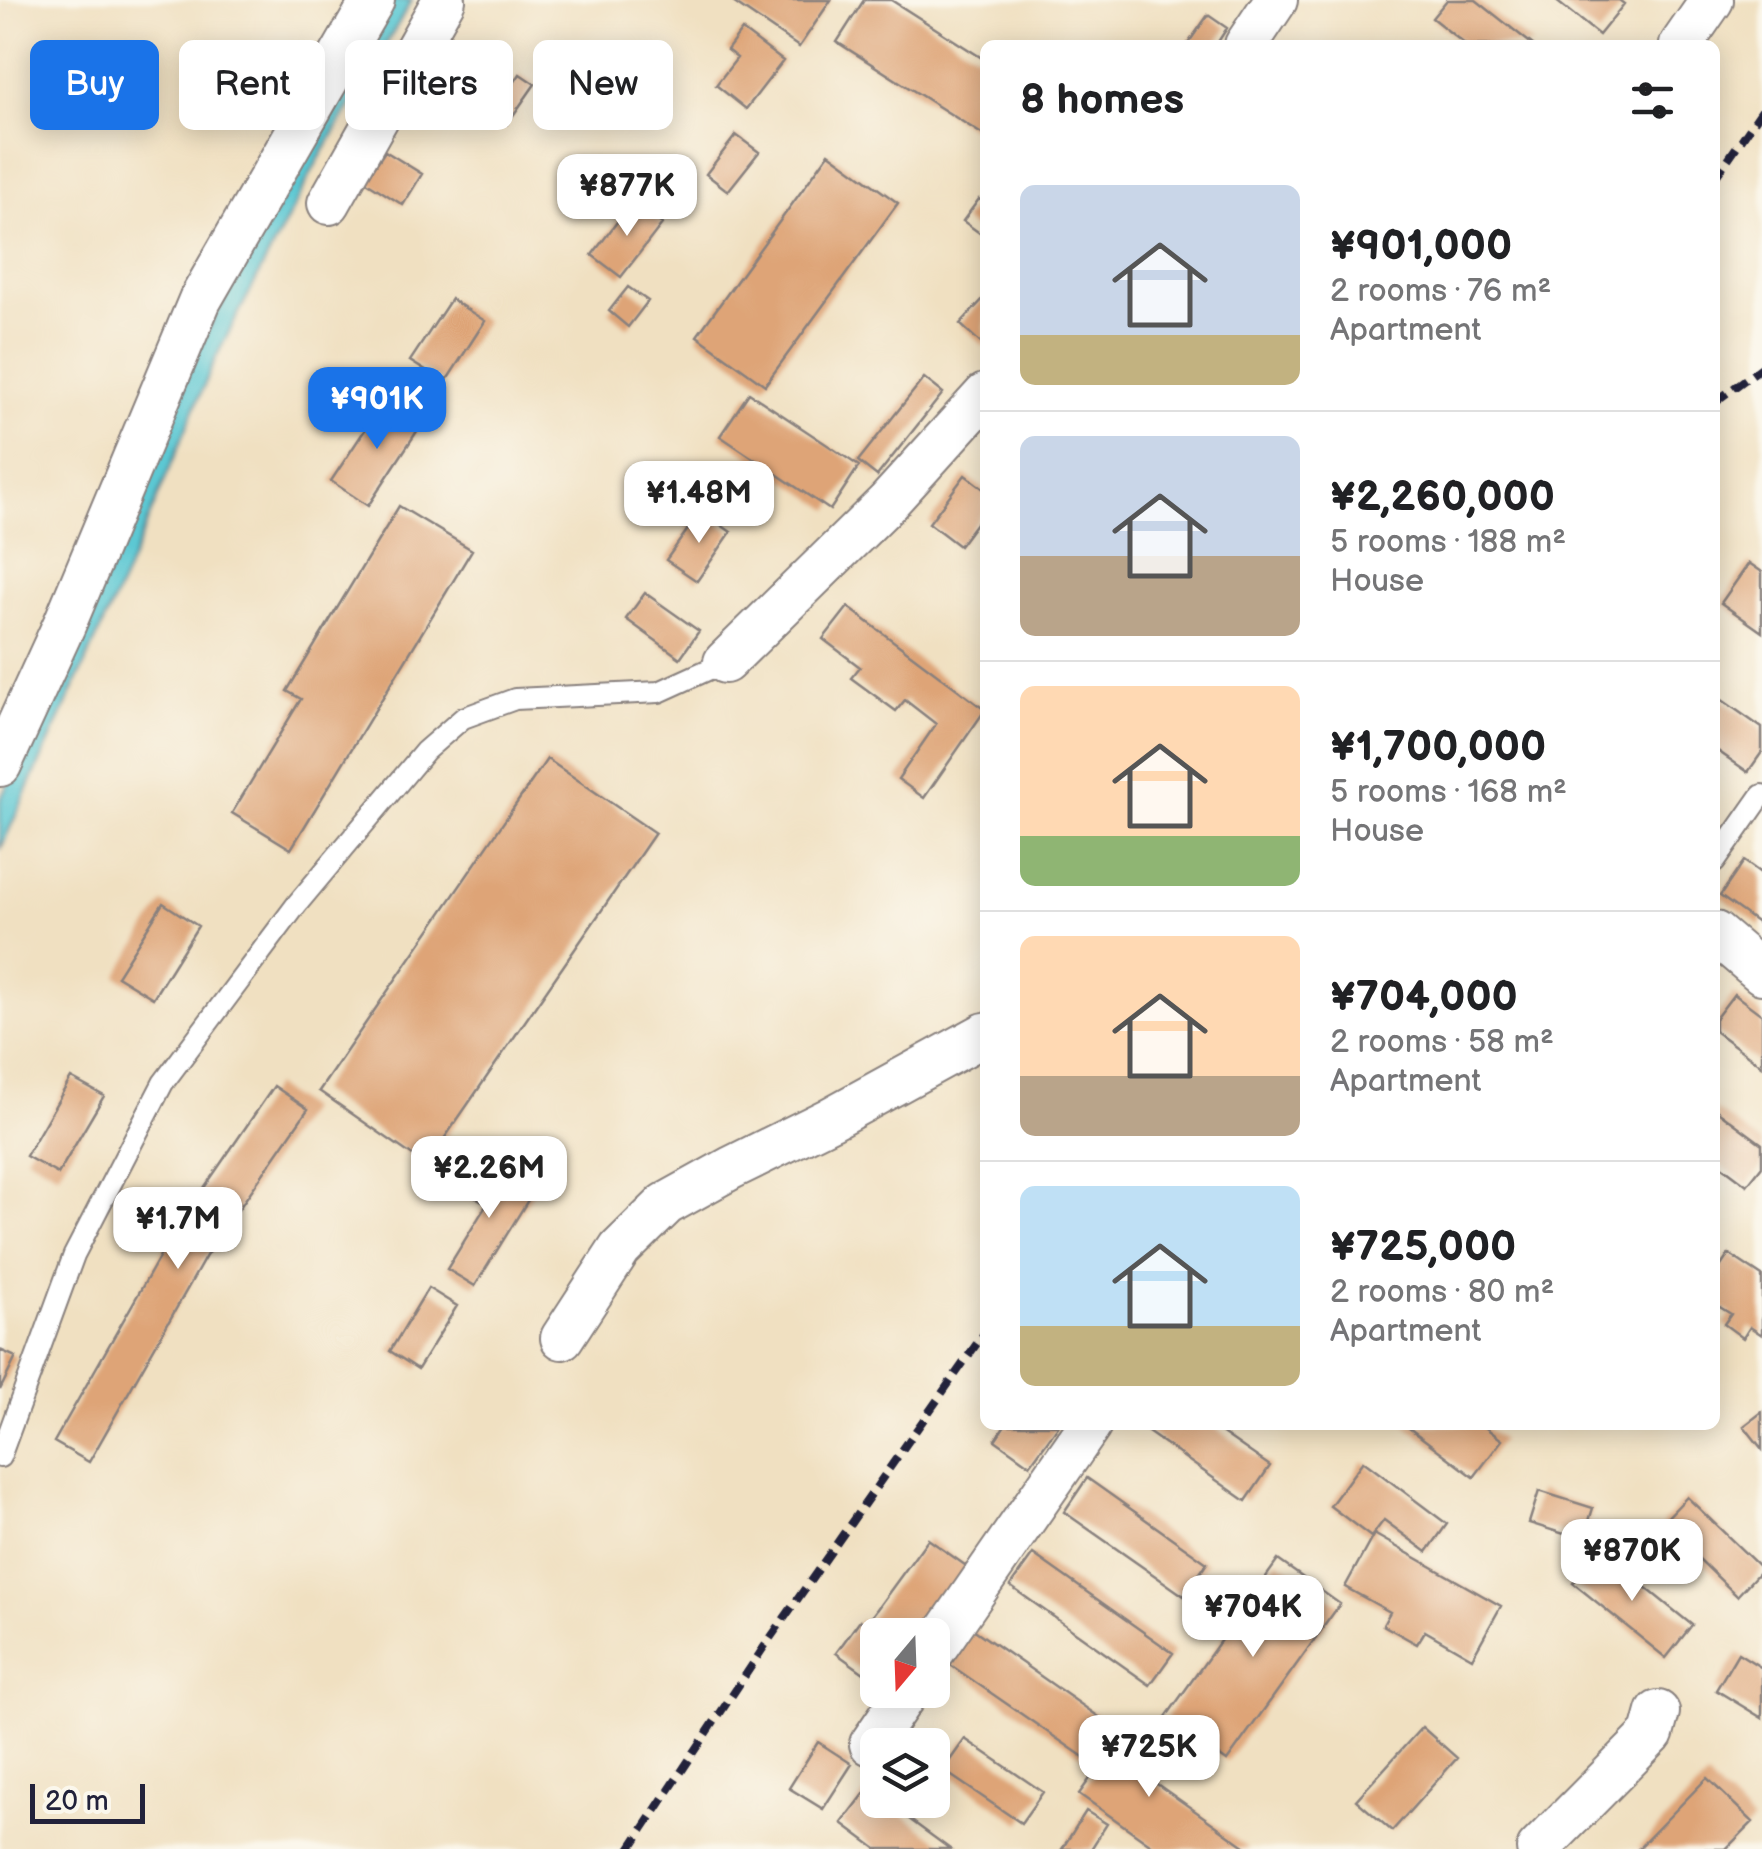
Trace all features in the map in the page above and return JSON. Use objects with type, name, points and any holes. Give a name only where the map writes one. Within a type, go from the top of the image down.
[{"type":"street","points":[[0,765],[72,608],[200,300],[372,0]]},
{"type":"street","points":[[329,203],[444,0]]},
{"type":"street","points":[[1684,40],[1712,0]]},
{"type":"street","points":[[725,662],[888,503],[980,400]]},
{"type":"street","points":[[1720,937],[1762,972]]},
{"type":"street","points":[[562,1338],[620,1248],[666,1204],[980,1037]]},
{"type":"street","points":[[950,1628],[1087,1430]]},
{"type":"street","points":[[1538,1849],[1652,1734],[1658,1712]]},
{"type":"lane","points":[[0,1457],[74,1255],[163,1083],[297,904],[425,752],[463,718],[515,699],[659,692],[725,662]]},
{"type":"lane","points":[[1720,855],[1762,795]]},
{"type":"water","points":[[388,0],[412,0],[389,40],[366,40]]},
{"type":"water","points":[[345,79],[345,114],[215,359],[124,578],[0,850],[0,800],[107,575],[197,349],[317,130],[325,130],[325,115]]},
{"type":"building","points":[[730,0],[831,0],[799,47]]},
{"type":"building","points":[[864,0],[891,0],[980,57],[980,133],[837,42]]},
{"type":"building","points":[[1447,0],[1476,0],[1527,40],[1460,40],[1432,18]]},
{"type":"building","points":[[1555,0],[1619,0],[1624,4],[1599,35]]},
{"type":"building","points":[[1208,15],[1227,28],[1219,40],[1190,40]]},
{"type":"building","points":[[742,30],[783,61],[746,109],[716,85],[737,58],[727,50]]},
{"type":"building","points":[[520,74],[533,83],[513,115],[513,84]]},
{"type":"building","points":[[736,135],[759,152],[728,191],[706,174]]},
{"type":"building","points":[[385,151],[422,174],[403,205],[365,181]]},
{"type":"building","points":[[829,153],[898,203],[765,385],[697,336]]},
{"type":"building","points":[[979,199],[980,200],[980,233],[963,221]]},
{"type":"building","points":[[633,201],[662,224],[621,277],[592,255]]},
{"type":"building","points":[[628,287],[648,301],[628,327],[609,311]]},
{"type":"building","points":[[451,299],[485,321],[445,383],[410,361]]},
{"type":"building","points":[[980,302],[980,342],[960,324]]},
{"type":"building","points":[[924,378],[943,393],[877,476],[858,461]]},
{"type":"building","points":[[749,393],[859,466],[830,510],[720,436]]},
{"type":"building","points":[[386,398],[423,422],[368,506],[331,481]]},
{"type":"building","points":[[965,475],[980,486],[980,518],[959,546],[929,523]]},
{"type":"building","points":[[399,506],[472,550],[291,849],[232,813],[301,699],[287,691]]},
{"type":"building","points":[[701,511],[731,532],[697,581],[666,560]]},
{"type":"building","points":[[1749,563],[1762,572],[1762,632],[1721,603]]},
{"type":"building","points":[[645,593],[699,631],[680,658],[626,619]]},
{"type":"building","points":[[848,607],[980,706],[980,717],[924,798],[898,779],[936,724],[905,700],[896,711],[851,678],[860,667],[823,639]]},
{"type":"building","points":[[1720,699],[1762,728],[1762,752],[1748,772],[1720,752]]},
{"type":"building","points":[[547,759],[655,833],[426,1165],[319,1091]]},
{"type":"building","points":[[1744,861],[1762,874],[1762,926],[1720,896]]},
{"type":"building","points":[[163,903],[198,926],[153,998],[117,976]]},
{"type":"building","points":[[1734,994],[1762,1015],[1762,1066],[1720,1035],[1720,1012]]},
{"type":"building","points":[[71,1078],[104,1096],[58,1174],[26,1156]]},
{"type":"building","points":[[274,1086],[308,1109],[206,1256],[89,1462],[54,1442],[173,1233]]},
{"type":"building","points":[[1720,1113],[1762,1144],[1762,1166],[1747,1185],[1720,1165]]},
{"type":"building","points":[[483,1162],[533,1192],[475,1286],[447,1269],[487,1204],[466,1191]]},
{"type":"building","points":[[1729,1254],[1762,1276],[1762,1335],[1750,1327],[1743,1338],[1724,1324],[1731,1314],[1720,1307],[1720,1268]]},
{"type":"building","points":[[428,1288],[457,1306],[418,1369],[390,1351]]},
{"type":"building","points":[[0,1350],[16,1357],[0,1390]]},
{"type":"building","points":[[1762,1412],[1762,1449],[1744,1426]]},
{"type":"building","points":[[1002,1430],[1055,1430],[1030,1465],[995,1440]]},
{"type":"building","points":[[1145,1430],[1218,1430],[1270,1466],[1246,1501]]},
{"type":"building","points":[[1412,1430],[1489,1430],[1502,1440],[1474,1477]]},
{"type":"building","points":[[1363,1461],[1447,1524],[1427,1552],[1384,1520],[1371,1537],[1330,1506]]},
{"type":"building","points":[[1087,1478],[1207,1563],[1184,1596],[1064,1512]]},
{"type":"building","points":[[1539,1491],[1593,1508],[1583,1540],[1529,1523]]},
{"type":"building","points":[[1687,1497],[1762,1569],[1737,1596],[1662,1523]]},
{"type":"building","points":[[1374,1534],[1501,1606],[1472,1658],[1425,1631],[1417,1644],[1383,1625],[1390,1612],[1345,1587]]},
{"type":"building","points":[[928,1539],[972,1570],[937,1618],[870,1618]]},
{"type":"building","points":[[1599,1550],[1692,1625],[1666,1658],[1573,1583]]},
{"type":"building","points":[[1033,1554],[1173,1653],[1150,1685],[1010,1586]]},
{"type":"building","points":[[1278,1560],[1340,1604],[1227,1761],[1166,1717]]},
{"type":"building","points":[[860,1620],[860,1670],[836,1653]]},
{"type":"building","points":[[973,1629],[1112,1726],[1088,1760],[950,1663]]},
{"type":"building","points":[[1738,1653],[1762,1668],[1762,1718],[1716,1690]]},
{"type":"building","points":[[1132,1720],[1158,1739],[1137,1770],[1249,1849],[1157,1849],[1079,1794]]},
{"type":"building","points":[[1422,1727],[1457,1758],[1392,1831],[1356,1800]]},
{"type":"building","points":[[965,1739],[1043,1792],[1021,1823],[950,1775],[950,1760]]},
{"type":"building","points":[[818,1742],[852,1764],[823,1809],[789,1788]]},
{"type":"building","points":[[1707,1778],[1753,1822],[1726,1849],[1638,1849]]},
{"type":"building","points":[[860,1799],[860,1818],[908,1818],[950,1849],[877,1849],[842,1823]]},
{"type":"building","points":[[1086,1811],[1107,1824],[1091,1849],[1062,1849]]},
{"type":"railway","points":[[1720,171],[1762,110]]},
{"type":"railway","points":[[1720,398],[1762,367]]},
{"type":"railway","points":[[630,1849],[764,1647],[980,1339]]}]
